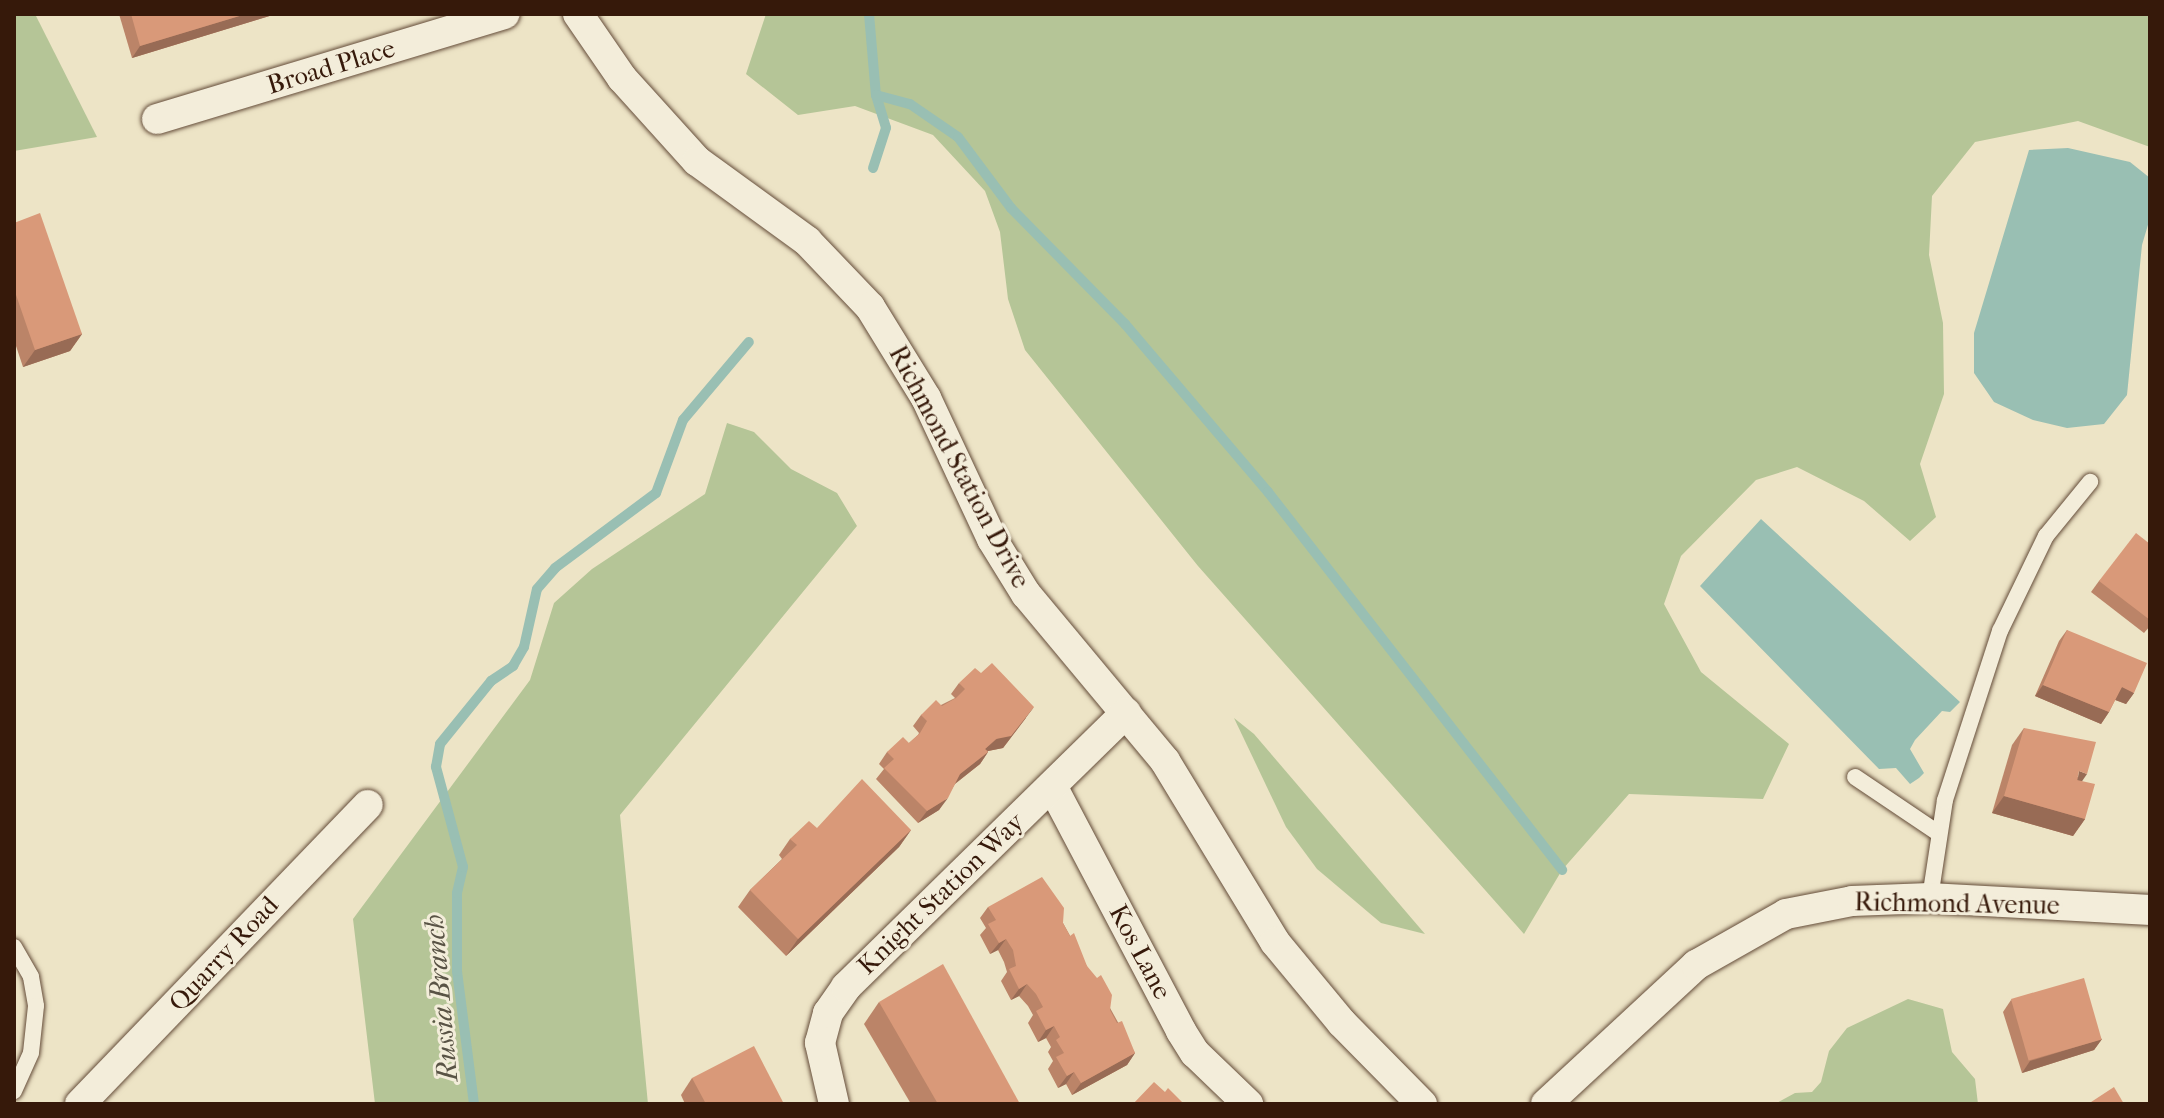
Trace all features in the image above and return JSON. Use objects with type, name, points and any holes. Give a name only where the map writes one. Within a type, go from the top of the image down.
[{"type":"street","name":"Broad Place","points":[[157,119],[505,14]]},
{"type":"street","name":"Richmond Station Drive","points":[[578,14],[622,78],[697,161],[807,241],[870,307],[926,398],[992,539],[1026,594],[1165,761],[1275,942],[1342,1023],[1422,1104]]},
{"type":"street","name":"Knight Station Way","points":[[834,1104],[821,1062],[828,1013],[846,987],[1126,713]]},
{"type":"street","name":"Kos Lane","points":[[1052,786],[1181,1031],[1195,1053],[1248,1104]]},
{"type":"street","name":"Quarry Road","points":[[80,1104],[368,805]]},
{"type":"street","name":"Richmond Avenue","points":[[1546,1104],[1696,965],[1741,935],[1786,914],[1852,901],[1930,898],[2150,910]]},
{"type":"lane","points":[[1930,898],[1938,833],[1961,743],[2021,579],[2046,536],[2090,482]]},
{"type":"lane","points":[[1855,777],[1938,833]]},
{"type":"lane","points":[[14,947],[31,977],[36,1006],[31,1053],[14,1091]]},
{"type":"green space","points":[[14,14],[35,14],[97,137],[14,151]]},
{"type":"green space","points":[[766,14],[2150,14],[2150,147],[2078,121],[1975,142],[1932,196],[1929,255],[1943,323],[1944,394],[1920,464],[1936,517],[1910,541],[1864,501],[1797,467],[1756,480],[1681,556],[1664,604],[1701,672],[1789,744],[1763,799],[1629,794],[1562,870],[1524,934],[1198,566],[1025,350],[1008,299],[1000,232],[985,191],[933,135],[855,106],[798,115],[746,74]]},
{"type":"green space","points":[[727,423],[754,432],[791,469],[837,493],[857,526],[620,815],[648,1104],[375,1104],[353,919],[530,680],[554,603],[592,569],[705,494]]},
{"type":"green space","points":[[1234,718],[1254,734],[1425,934],[1381,923],[1317,869],[1286,827]]},
{"type":"green space","points":[[1908,999],[1943,1009],[1952,1052],[1975,1079],[1978,1104],[1775,1104],[1795,1093],[1812,1092],[1821,1082],[1829,1051],[1847,1028]]},
{"type":"water","points":[[2068,148],[2130,162],[2150,178],[2150,218],[2142,245],[2127,395],[2104,424],[2067,428],[2033,420],[1994,402],[1974,373],[1974,333],[2029,150]]},
{"type":"water","points":[[1761,519],[1960,702],[1950,712],[1942,711],[1915,740],[1910,749],[1924,773],[1910,784],[1896,768],[1879,769],[1700,586]]},
{"type":"building","points":[[131,14],[246,14],[140,46]]},
{"type":"building","points":[[40,213],[82,334],[35,350],[14,289],[14,223]]},
{"type":"building","points":[[2136,533],[2150,544],[2150,620],[2099,581]]},
{"type":"building","points":[[2067,630],[2147,663],[2134,693],[2122,687],[2109,712],[2043,685]]},
{"type":"building","points":[[992,663],[1034,707],[1011,736],[996,739],[985,749],[988,752],[960,774],[948,798],[927,811],[884,768],[894,759],[887,752],[903,737],[909,743],[920,733],[927,721],[921,715],[936,700],[942,706],[956,698],[965,689],[959,683],[975,668],[981,673]]},
{"type":"building","points":[[2024,728],[2096,742],[2087,774],[2079,771],[2077,780],[2095,784],[2085,819],[2004,796]]},
{"type":"building","points":[[862,779],[911,830],[798,939],[750,890],[797,845],[790,839],[809,821],[817,828]]},
{"type":"building","points":[[1042,877],[1064,908],[1063,923],[1070,936],[1074,933],[1087,966],[1097,978],[1101,975],[1112,995],[1110,1010],[1117,1023],[1122,1021],[1135,1053],[1081,1083],[1074,1072],[1067,1076],[1056,1057],[1064,1053],[1056,1040],[1060,1037],[1054,1026],[1046,1030],[1036,1011],[1043,1007],[1036,994],[1027,984],[1019,989],[1009,969],[1016,966],[1013,950],[1006,939],[999,943],[988,924],[996,920],[988,907]]},
{"type":"building","points":[[943,964],[1020,1104],[938,1104],[879,1002]]},
{"type":"building","points":[[2084,978],[2102,1040],[2029,1060],[2011,999]]},
{"type":"building","points":[[754,1046],[784,1104],[706,1104],[692,1078]]},
{"type":"building","points":[[1154,1082],[1165,1092],[1168,1088],[1184,1104],[1133,1104]]},
{"type":"building","points":[[2114,1087],[2124,1104],[2088,1104]]},
{"type":"waterway","name":"Russia Branch","points":[[869,14],[876,95],[886,128],[873,168]]},
{"type":"waterway","points":[[876,95],[910,104],[958,137],[1011,208],[1125,324],[1268,492],[1562,870]]},
{"type":"waterway","name":"Russia Branch","points":[[474,1104],[457,971],[457,893],[463,867],[436,767],[440,744],[491,681],[513,666],[524,647],[537,589],[555,568],[656,493],[683,420],[749,342]]}]
